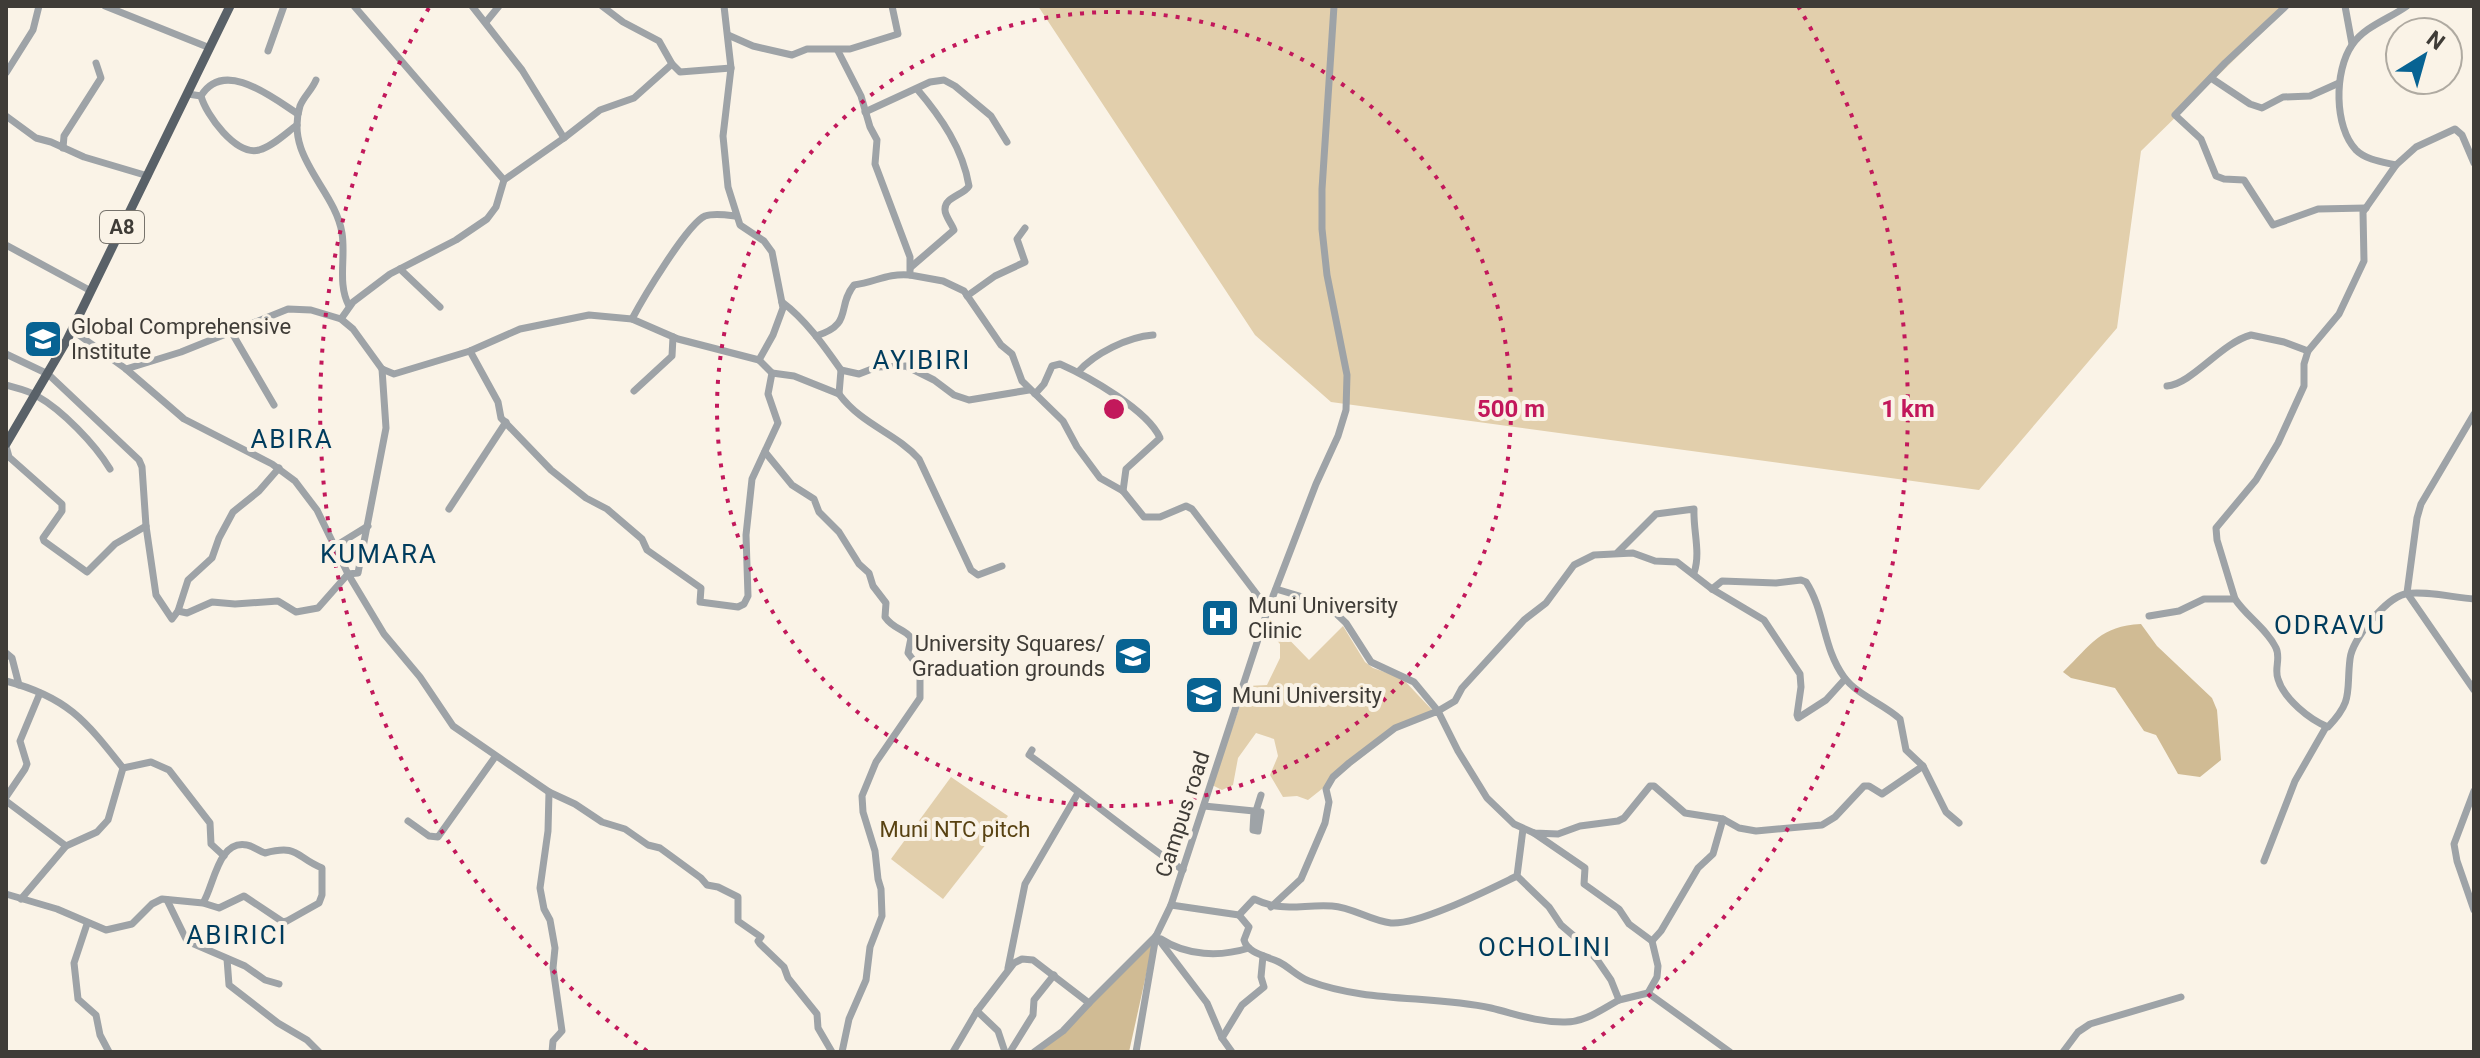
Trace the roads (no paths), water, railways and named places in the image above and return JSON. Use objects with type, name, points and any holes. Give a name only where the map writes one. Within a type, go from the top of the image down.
[{"type":"main road","name":"A8","points":[[7,440],[72,330],[230,6]]},
{"type":"street","points":[[6,73],[34,29],[39,6]]},
{"type":"street","points":[[105,6],[121,9],[210,48]]},
{"type":"street","points":[[268,51],[284,6]]},
{"type":"street","points":[[354,6],[504,180]]},
{"type":"street","points":[[472,6],[522,70],[564,138]]},
{"type":"street","points":[[486,22],[499,6]]},
{"type":"street","points":[[602,6],[623,22],[659,41],[672,64],[683,73],[731,68]]},
{"type":"street","points":[[724,6],[731,68],[723,122],[728,187],[742,227],[764,241],[772,252],[782,302],[781,316],[759,360]]},
{"type":"street","points":[[728,35],[753,46],[792,55],[807,49],[838,51],[898,34],[892,6]]},
{"type":"street","name":"Campus road","points":[[1156,936],[1183,870],[1268,609],[1344,417],[1347,375],[1327,275],[1322,229],[1334,6]]},
{"type":"street","points":[[2286,6],[2175,115],[2201,139],[2216,176],[2247,183],[2271,224],[2277,225],[2318,209],[2366,208]]},
{"type":"street","points":[[2345,6],[2352,44]]},
{"type":"street","points":[[2396,165],[2364,156],[2352,145],[2342,118],[2339,70],[2352,44],[2407,6]]},
{"type":"street","points":[[838,51],[863,100],[877,140],[875,164],[910,257],[910,271]]},
{"type":"street","points":[[63,148],[64,136],[101,78],[96,63]]},
{"type":"street","points":[[341,319],[349,306],[400,269],[456,240],[487,219],[496,207],[504,180],[600,110],[634,98],[672,64]]},
{"type":"street","points":[[2211,78],[2250,104],[2262,108],[2283,97],[2310,96],[2339,83]]},
{"type":"street","points":[[201,96],[213,83],[233,80],[262,92],[298,114]]},
{"type":"street","points":[[316,80],[304,98],[297,125],[300,144],[311,173],[334,211],[342,232],[342,282],[349,306]]},
{"type":"street","points":[[865,112],[930,82],[948,81],[991,116],[1007,142]]},
{"type":"street","points":[[910,271],[954,230],[946,215],[945,205],[966,192],[969,186],[962,160],[940,117],[917,89]]},
{"type":"street","points":[[188,94],[201,96]]},
{"type":"street","points":[[201,96],[205,108],[217,124],[235,143],[249,150],[261,149],[297,125]]},
{"type":"street","points":[[6,116],[33,137],[84,157],[148,176]]},
{"type":"street","points":[[2326,727],[2299,707],[2280,685],[2275,646],[2235,599],[2216,528],[2256,480],[2278,443],[2304,386],[2304,364],[2308,351],[2339,314],[2364,261],[2362,216],[2396,165],[2416,147],[2455,129],[2462,135],[2474,163]]},
{"type":"street","points":[[632,319],[645,294],[692,226],[707,215],[736,216]]},
{"type":"street","points":[[967,296],[995,276],[1025,262],[1017,239],[1025,228]]},
{"type":"street","points":[[6,245],[91,291]]},
{"type":"street","points":[[400,269],[440,307]]},
{"type":"street","points":[[816,336],[834,328],[842,319],[848,293],[854,285],[910,271],[958,286],[1001,345],[1012,354],[1022,381],[1063,421],[1077,447],[1100,478],[1123,491],[1144,517],[1160,517],[1180,507],[1192,509],[1268,609]]},
{"type":"street","points":[[782,302],[816,336],[841,370],[839,394]]},
{"type":"street","points":[[126,369],[232,333],[288,309],[311,310],[341,319],[353,329],[382,369],[386,428],[359,571],[348,574],[314,610],[295,612],[275,601],[207,603],[187,613],[178,611]]},
{"type":"street","points":[[382,369],[396,374],[470,351],[520,329],[578,316],[632,319],[673,337],[759,360],[772,373],[794,376],[839,394],[870,425],[909,448],[919,459],[974,573],[978,575],[1002,566]]},
{"type":"street","points":[[72,330],[126,369],[188,421],[279,468],[312,501],[348,574],[388,640],[420,677],[449,721],[495,757],[549,792],[602,822],[625,829],[648,845],[660,848],[707,885],[738,897],[738,921],[761,937],[758,941],[760,944],[784,967],[788,978],[817,1014],[818,1028],[832,1052]]},
{"type":"street","points":[[232,333],[274,405]]},
{"type":"street","points":[[1078,372],[1113,348],[1153,335]]},
{"type":"street","points":[[2167,386],[2181,383],[2198,367],[2245,336],[2258,335],[2308,351]]},
{"type":"street","points":[[634,391],[672,356],[673,337]]},
{"type":"street","points":[[470,351],[498,402],[499,415],[556,474],[607,509],[642,539],[647,550],[701,588],[700,602],[724,606],[742,606],[747,600],[746,535],[752,479],[778,423],[768,394],[772,373]]},
{"type":"street","points":[[6,354],[48,374],[139,460],[158,600],[172,619],[178,611],[188,580],[212,558],[233,512],[259,491],[279,468]]},
{"type":"street","points":[[841,370],[859,374],[877,367],[906,366],[934,380],[954,395],[969,400],[1032,392],[1044,384],[1052,366],[1060,364],[1117,394],[1153,426],[1159,436],[1154,445],[1135,458],[1126,469],[1123,491]]},
{"type":"street","points":[[6,385],[35,395],[83,435],[110,469]]},
{"type":"street","points":[[2473,420],[2421,504],[2407,593],[2474,690]]},
{"type":"street","points":[[449,509],[506,422]]},
{"type":"street","points":[[7,440],[9,457],[62,504],[62,511],[43,541],[87,572],[115,544],[146,526]]},
{"type":"street","points":[[765,452],[792,485],[814,499],[819,512],[839,532],[859,564],[869,573],[873,586],[886,603],[885,617],[895,629],[911,638],[908,653],[922,677],[919,703],[876,762],[862,796],[863,812],[875,851],[882,916],[870,947],[866,980],[849,1019],[842,1052]]},
{"type":"street","points":[[1617,553],[1656,514],[1694,509],[1693,527],[1698,554],[1694,573]]},
{"type":"street","points":[[334,547],[368,526]]},
{"type":"street","points":[[1271,907],[1301,879],[1325,823],[1329,802],[1326,789],[1333,777],[1395,728],[1455,701],[1462,688],[1524,620],[1546,603],[1574,565],[1594,555],[1636,554],[1655,561],[1677,562],[1712,589],[1754,612],[1768,625],[1800,674],[1798,718],[1826,700],[1845,679]]},
{"type":"street","points":[[1712,589],[1722,581],[1806,582],[1820,614],[1828,647],[1845,679],[1897,716],[1906,750],[1923,766],[1941,796],[1946,812],[1959,823]]},
{"type":"street","points":[[1171,905],[1239,915],[1249,927],[1244,940],[1249,948],[1279,962],[1307,981],[1355,993],[1463,1004],[1533,1020],[1579,1021],[1619,1000],[1648,993],[1657,977],[1658,966],[1652,941],[1629,924],[1619,909],[1584,884],[1585,868],[1534,833],[1504,817],[1487,798],[1438,711],[1414,682],[1371,662],[1346,623],[1326,604],[1276,589]]},
{"type":"street","points":[[2264,861],[2295,781],[2326,727],[2331,725],[2348,699],[2350,654],[2355,643],[2386,606],[2407,593],[2474,599]]},
{"type":"street","points":[[2149,616],[2179,611],[2204,599],[2235,599]]},
{"type":"street","points":[[6,653],[12,658],[19,685]]},
{"type":"street","points":[[6,681],[51,697],[74,711],[123,768]]},
{"type":"street","points":[[40,693],[20,741],[27,764],[6,799],[66,846]]},
{"type":"street","points":[[1032,750],[1029,755],[1129,833],[1183,870]]},
{"type":"street","points":[[408,821],[429,836],[438,837],[495,757]]},
{"type":"street","points":[[123,768],[151,762],[169,770],[210,823],[211,844],[224,856]]},
{"type":"street","points":[[1534,833],[1558,834],[1580,826],[1618,821],[1624,818],[1650,786],[1658,788],[1690,816],[1723,819],[1748,831],[1822,825],[1835,817],[1861,788],[1869,786],[1882,794],[1923,766]]},
{"type":"street","points":[[21,899],[66,846],[97,832],[108,820],[123,768]]},
{"type":"street","points":[[2474,791],[2454,844],[2474,910]]},
{"type":"street","points":[[549,792],[548,831],[540,888],[555,948],[553,968],[562,1031],[553,1041],[552,1052]]},
{"type":"street","points":[[1007,970],[1025,884],[1078,793]]},
{"type":"street","points":[[1204,806],[1254,811],[1253,830],[1258,831],[1261,812],[1256,811],[1261,795]]},
{"type":"street","points":[[1652,941],[1698,868],[1713,854],[1723,819]]},
{"type":"street","points":[[1517,876],[1523,829]]},
{"type":"street","points":[[6,894],[57,909],[106,930],[124,927],[137,920],[158,900],[203,903],[219,908],[244,896],[283,922],[318,904],[322,868],[284,848],[265,853],[243,844],[231,848],[224,856],[203,903]]},
{"type":"street","points":[[1239,915],[1254,899],[1271,907],[1335,906],[1399,923],[1470,899],[1517,876]]},
{"type":"street","points":[[1517,876],[1598,961],[1611,980],[1619,1000]]},
{"type":"street","points":[[167,900],[187,941],[279,984]]},
{"type":"street","points":[[87,924],[74,963],[78,999],[96,1015],[100,1035],[109,1052]]},
{"type":"street","points":[[1156,936],[1175,948],[1206,953],[1227,954],[1249,948]]},
{"type":"street","points":[[1034,1052],[1063,1031],[1156,936]]},
{"type":"street","points":[[1156,936],[1207,1003],[1222,1038],[1232,1052]]},
{"type":"street","points":[[1136,1052],[1156,936]]},
{"type":"street","points":[[1222,1038],[1242,1005],[1264,987],[1261,977],[1263,956]]},
{"type":"street","points":[[227,959],[228,984],[278,1023],[307,1040],[319,1052]]},
{"type":"street","points":[[953,1052],[977,1011],[1007,970],[1022,959],[1033,960],[1089,1003]]},
{"type":"street","points":[[1007,1052],[1033,1015],[1034,1000],[1054,975]]},
{"type":"street","points":[[1648,993],[1730,1052]]},
{"type":"street","points":[[2063,1052],[2078,1032],[2090,1024],[2181,997]]},
{"type":"street","points":[[977,1011],[998,1031],[1007,1052]]},
{"type":"place","name":"Global Comprehensive Institute","points":[[43,339]]},
{"type":"place","name":"Muni University Clinic","points":[[1220,618]]},
{"type":"place","name":"University Squares/ Graduation grounds","points":[[1133,656]]},
{"type":"place","name":"Muni University","points":[[1204,695]]},
{"type":"district","name":"AYIBIRI","points":[[922,360]]},
{"type":"district","name":"ABIRA","points":[[292,439]]},
{"type":"district","name":"KUMARA","points":[[379,554]]},
{"type":"district","name":"ODRAVU","points":[[2330,625]]},
{"type":"district","name":"ABIRICI","points":[[237,935]]},
{"type":"district","name":"OCHOLINI","points":[[1545,947]]},
{"type":"park label","name":"Muni NTC pitch","points":[[955,829]]}]
